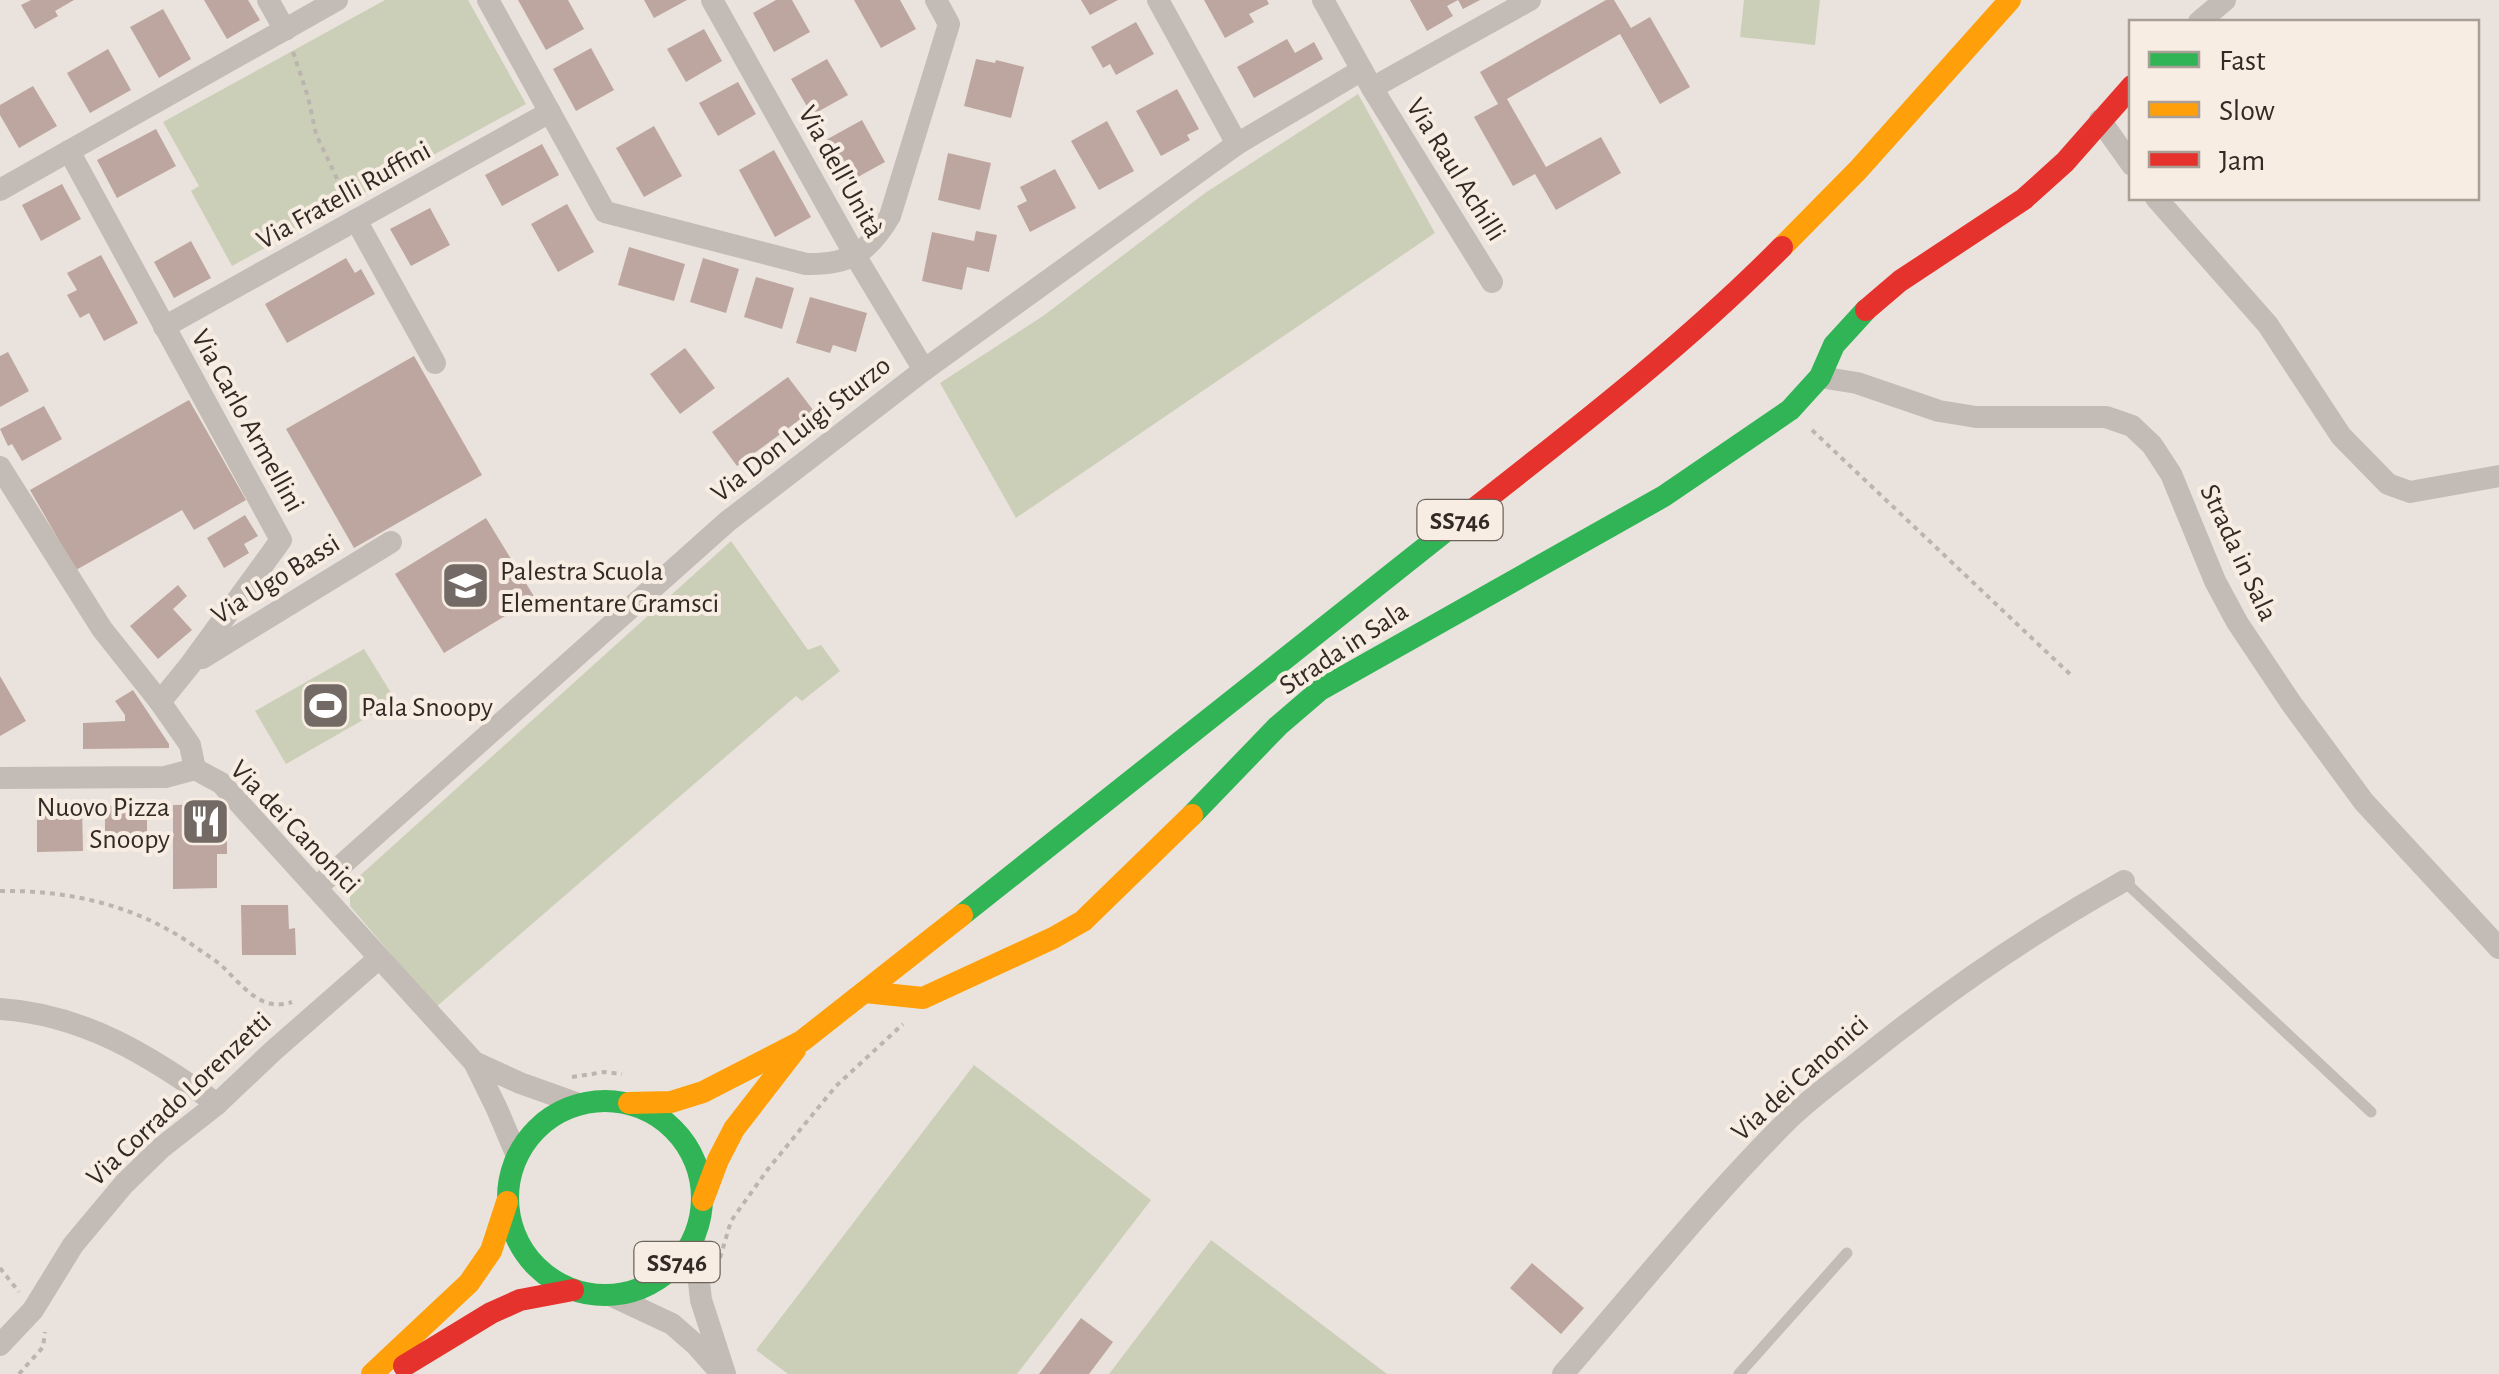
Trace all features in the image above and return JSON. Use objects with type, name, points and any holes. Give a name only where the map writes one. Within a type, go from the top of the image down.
[{"type":"main road","name":"SS746","points":[[629,1104],[659,1117],[683,1139],[698,1168],[700,1219],[680,1260],[660,1278],[636,1290],[610,1295],[573,1290],[547,1276],[526,1256],[512,1229],[509,1178],[532,1133],[554,1115],[579,1104],[670,1102],[703,1092],[802,1041],[1592,416],[1735,294],[1858,170],[2010,0]]},
{"type":"main road","name":"Strada in Sala","points":[[922,998],[1083,921],[1278,726],[1320,690],[1664,496],[1790,410],[1820,376],[1834,345],[1859,316],[1900,281],[2024,199],[2066,162],[2129,89]]},
{"type":"main road","points":[[865,992],[922,998]]},
{"type":"main road","name":"SS746","points":[[702,1201],[734,1128],[802,1041]]},
{"type":"main road","name":"SS746","points":[[372,1374],[469,1284],[491,1251],[508,1200]]},
{"type":"main road","name":"SS746","points":[[390,1374],[490,1313],[520,1300],[573,1290]]},
{"type":"street","points":[[268,0],[285,30]]},
{"type":"street","points":[[0,190],[337,0]]},
{"type":"street","points":[[488,0],[605,212],[806,264],[856,257],[890,216],[949,24],[936,0]]},
{"type":"street","name":"Via dell'Unità","points":[[712,0],[924,370]]},
{"type":"street","points":[[1158,0],[1238,144]]},
{"type":"street","name":"Via Raul Achilli","points":[[1323,0],[1492,282]]},
{"type":"street","name":"Via Raul Achilli","points":[[1367,79],[1530,0]]},
{"type":"street","points":[[2201,20],[2225,0]]},
{"type":"street","name":"Via Don Luigi Sturzo","points":[[317,887],[728,521],[924,370],[1238,144],[1367,79]]},
{"type":"street","name":"Via Fratelli Ruffini","points":[[164,327],[550,112]]},
{"type":"street","points":[[2100,120],[2129,161]]},
{"type":"street","name":"Via Carlo Armellini","points":[[69,151],[282,540],[160,702]]},
{"type":"street","points":[[2158,200],[2268,325],[2341,436],[2388,484],[2410,492],[2499,476]]},
{"type":"street","points":[[356,220],[435,363]]},
{"type":"street","name":"Strada in Sala","points":[[1820,376],[1857,382],[1939,411],[1976,416],[2106,418],[2132,426],[2152,445],[2171,474],[2215,581],[2290,703],[2364,802],[2499,948]]},
{"type":"street","name":"Via dei Canonici","points":[[0,466],[102,629],[190,745],[195,770],[222,783],[474,1062],[517,1156]]},
{"type":"street","name":"Via Ugo Bassi","points":[[190,665],[391,542]]},
{"type":"street","points":[[0,778],[165,777],[195,770]]},
{"type":"street","name":"Via dei Canonici","points":[[1563,1374],[1752,1157],[1794,1115],[1977,971],[2058,917],[2124,880]]},
{"type":"street","name":"Via Corrado Lorenzetti","points":[[0,1345],[33,1310],[96,1215],[161,1148],[217,1104],[378,959]]},
{"type":"street","points":[[0,1008],[78,1024],[128,1045],[217,1104]]},
{"type":"street","name":"Via dei Canonici","points":[[474,1062],[579,1104]]},
{"type":"street","points":[[694,1237],[700,1300],[724,1374]]},
{"type":"street","points":[[610,1295],[672,1324],[724,1374]]},
{"type":"lane","points":[[2124,880],[2372,1112]]},
{"type":"lane","points":[[1738,1374],[1847,1252]]},
{"type":"path","points":[[285,30],[316,134],[356,220]]},
{"type":"path","points":[[1790,410],[2073,677]]},
{"type":"path","points":[[0,891],[66,894],[103,902],[173,930],[218,963],[250,995],[269,1004],[286,1005],[303,998]]},
{"type":"path","points":[[716,1274],[732,1221],[768,1169],[836,1086],[910,1018],[922,998]]},
{"type":"path","points":[[570,1077],[604,1072],[635,1076]]},
{"type":"green space","points":[[385,0],[468,0],[526,104],[232,266],[191,191],[199,186],[163,122]]},
{"type":"green space","points":[[1744,0],[1820,0],[1815,45],[1740,37]]},
{"type":"green space","points":[[1358,94],[1435,233],[1016,518],[940,383],[1043,316],[1205,193]]},
{"type":"green space","points":[[731,541],[808,650],[821,645],[840,671],[802,701],[796,696],[436,1007],[350,906],[355,880]]},
{"type":"green space","name":"Pala Snoopy","points":[[364,649],[396,701],[286,764],[255,711]]},
{"type":"green space","points":[[974,1065],[1151,1200],[1017,1374],[788,1374],[756,1350]]},
{"type":"green space","points":[[1211,1240],[1387,1374],[1109,1374]]},
{"type":"building","points":[[31,0],[74,0],[55,11],[58,16],[35,29],[21,5]]},
{"type":"building","points":[[204,0],[248,0],[260,20],[227,39]]},
{"type":"building","points":[[518,0],[568,0],[584,29],[546,50]]},
{"type":"building","points":[[644,0],[687,0],[654,18]]},
{"type":"building","points":[[776,0],[792,0],[810,32],[774,52],[753,13]]},
{"type":"building","points":[[854,0],[900,0],[916,29],[881,48]]},
{"type":"building","points":[[1081,0],[1118,0],[1090,15]]},
{"type":"building","points":[[1204,0],[1267,0],[1269,4],[1249,14],[1254,22],[1225,38]]},
{"type":"building","points":[[1410,0],[1458,0],[1447,6],[1453,16],[1427,31]]},
{"type":"building","points":[[1458,0],[1480,0],[1463,9]]},
{"type":"building","points":[[1606,0],[1614,0],[1631,28],[1650,17],[1690,87],[1660,104],[1620,34],[1507,99],[1546,167],[1601,137],[1621,173],[1556,210],[1535,174],[1513,186],[1474,117],[1498,104],[1480,72]]},
{"type":"building","points":[[163,9],[191,59],[159,78],[130,27]]},
{"type":"building","points":[[1136,22],[1154,54],[1116,75],[1110,64],[1103,68],[1091,47]]},
{"type":"building","points":[[704,29],[722,61],[686,82],[667,49]]},
{"type":"building","points":[[1287,39],[1295,53],[1314,42],[1323,59],[1254,98],[1237,67]]},
{"type":"building","points":[[591,48],[614,90],[576,111],[553,69]]},
{"type":"building","points":[[108,49],[131,90],[90,113],[67,73]]},
{"type":"building","points":[[827,59],[848,95],[812,115],[791,79]]},
{"type":"building","points":[[976,59],[1024,67],[1011,118],[964,106]]},
{"type":"building","points":[[738,82],[756,114],[718,136],[699,103]]},
{"type":"building","points":[[33,86],[57,126],[19,148],[0,115],[0,105]]},
{"type":"building","points":[[1177,89],[1199,129],[1187,135],[1190,140],[1161,156],[1136,111]]},
{"type":"building","points":[[862,120],[885,162],[847,183],[824,141]]},
{"type":"building","points":[[1107,121],[1134,171],[1099,190],[1071,141]]},
{"type":"building","points":[[654,126],[682,176],[644,197],[616,148]]},
{"type":"building","points":[[156,129],[176,166],[117,198],[97,160]]},
{"type":"building","points":[[542,144],[559,175],[502,206],[485,175]]},
{"type":"building","points":[[774,150],[811,217],[775,237],[739,170]]},
{"type":"building","points":[[948,153],[991,163],[980,210],[938,200]]},
{"type":"building","points":[[1055,169],[1076,208],[1030,232],[1017,206],[1027,201],[1020,187]]},
{"type":"building","points":[[62,184],[81,219],[41,241],[22,205]]},
{"type":"building","points":[[567,204],[594,252],[558,272],[531,224]]},
{"type":"building","points":[[430,208],[450,245],[411,266],[390,229]]},
{"type":"building","points":[[976,231],[997,235],[989,272],[967,267],[962,290],[922,281],[932,232],[974,241]]},
{"type":"building","points":[[191,241],[211,278],[174,298],[154,262]]},
{"type":"building","points":[[629,247],[685,264],[674,301],[618,285]]},
{"type":"building","points":[[101,255],[138,323],[104,341],[89,313],[80,318],[67,295],[77,290],[67,273]]},
{"type":"building","points":[[346,258],[355,273],[361,269],[375,294],[287,343],[265,304]]},
{"type":"building","points":[[703,258],[739,269],[726,313],[690,302]]},
{"type":"building","points":[[756,277],[794,288],[782,329],[744,317]]},
{"type":"building","points":[[810,297],[867,313],[856,352],[833,345],[830,353],[796,343]]},
{"type":"building","points":[[685,348],[715,388],[680,414],[650,374]]},
{"type":"building","points":[[8,352],[29,391],[0,407],[0,356]]},
{"type":"building","points":[[414,356],[482,475],[354,548],[286,429]]},
{"type":"building","points":[[788,377],[813,410],[737,466],[712,432]]},
{"type":"building","points":[[189,400],[246,500],[194,530],[182,510],[76,570],[30,490]]},
{"type":"building","points":[[44,406],[62,439],[22,461],[12,444],[8,446],[0,429]]},
{"type":"building","points":[[245,515],[258,536],[244,544],[249,553],[224,568],[207,538]]},
{"type":"building","name":"Palestra Scuola Elementare Gramsci","points":[[486,518],[535,598],[444,653],[395,574]]},
{"type":"building","points":[[178,585],[187,596],[173,609],[192,630],[158,659],[130,626]]},
{"type":"building","points":[[0,676],[26,721],[0,736]]},
{"type":"building","points":[[133,690],[169,748],[83,749],[83,723],[125,721],[115,701]]},
{"type":"building","points":[[217,804],[217,817],[227,817],[227,854],[217,854],[217,888],[173,889],[173,805]]},
{"type":"building","points":[[147,805],[147,848],[105,848],[105,806]]},
{"type":"building","points":[[37,807],[82,807],[83,851],[37,852]]},
{"type":"building","points":[[241,905],[288,905],[289,929],[295,928],[296,955],[242,955]]},
{"type":"building","points":[[1532,1263],[1584,1308],[1561,1334],[1510,1288]]},
{"type":"building","points":[[1081,1318],[1113,1342],[1089,1374],[1039,1374]]},
{"type":"traffic: fast","points":[[1192,815],[1278,726],[1320,690],[1664,496],[1790,410],[1820,377],[1834,345],[1866,310]]},
{"type":"traffic: fast","points":[[962,915],[1456,523]]},
{"type":"traffic: fast","points":[[605,1101],[642,1109],[673,1130],[694,1161],[702,1198],[694,1235],[673,1266],[642,1287],[605,1295],[568,1287],[537,1266],[516,1235],[508,1198],[516,1161],[537,1130],[568,1109],[605,1101]]},
{"type":"traffic: slow","points":[[1782,247],[1858,170],[2010,0]]},
{"type":"traffic: slow","points":[[865,992],[923,998],[1053,938],[1083,921],[1192,815]]},
{"type":"traffic: slow","points":[[629,1103],[671,1102],[703,1092],[802,1041],[962,915]]},
{"type":"traffic: slow","points":[[703,1200],[734,1129],[795,1050]]},
{"type":"traffic: slow","points":[[372,1374],[469,1283],[491,1251],[507,1202]]},
{"type":"traffic: jam","points":[[1866,310],[1900,281],[2024,199],[2065,162],[2129,89]]},
{"type":"traffic: jam","points":[[1456,523],[1664,356],[1782,247]]},
{"type":"traffic: jam","points":[[404,1366],[491,1313],[520,1300],[573,1290]]},
{"type":"place","name":"Palestra Scuola Elementare Gramsci","points":[[465,586]]},
{"type":"place","name":"Pala Snoopy","points":[[326,706]]},
{"type":"place","name":"Nuovo Pizza Snoopy","points":[[205,822]]}]
